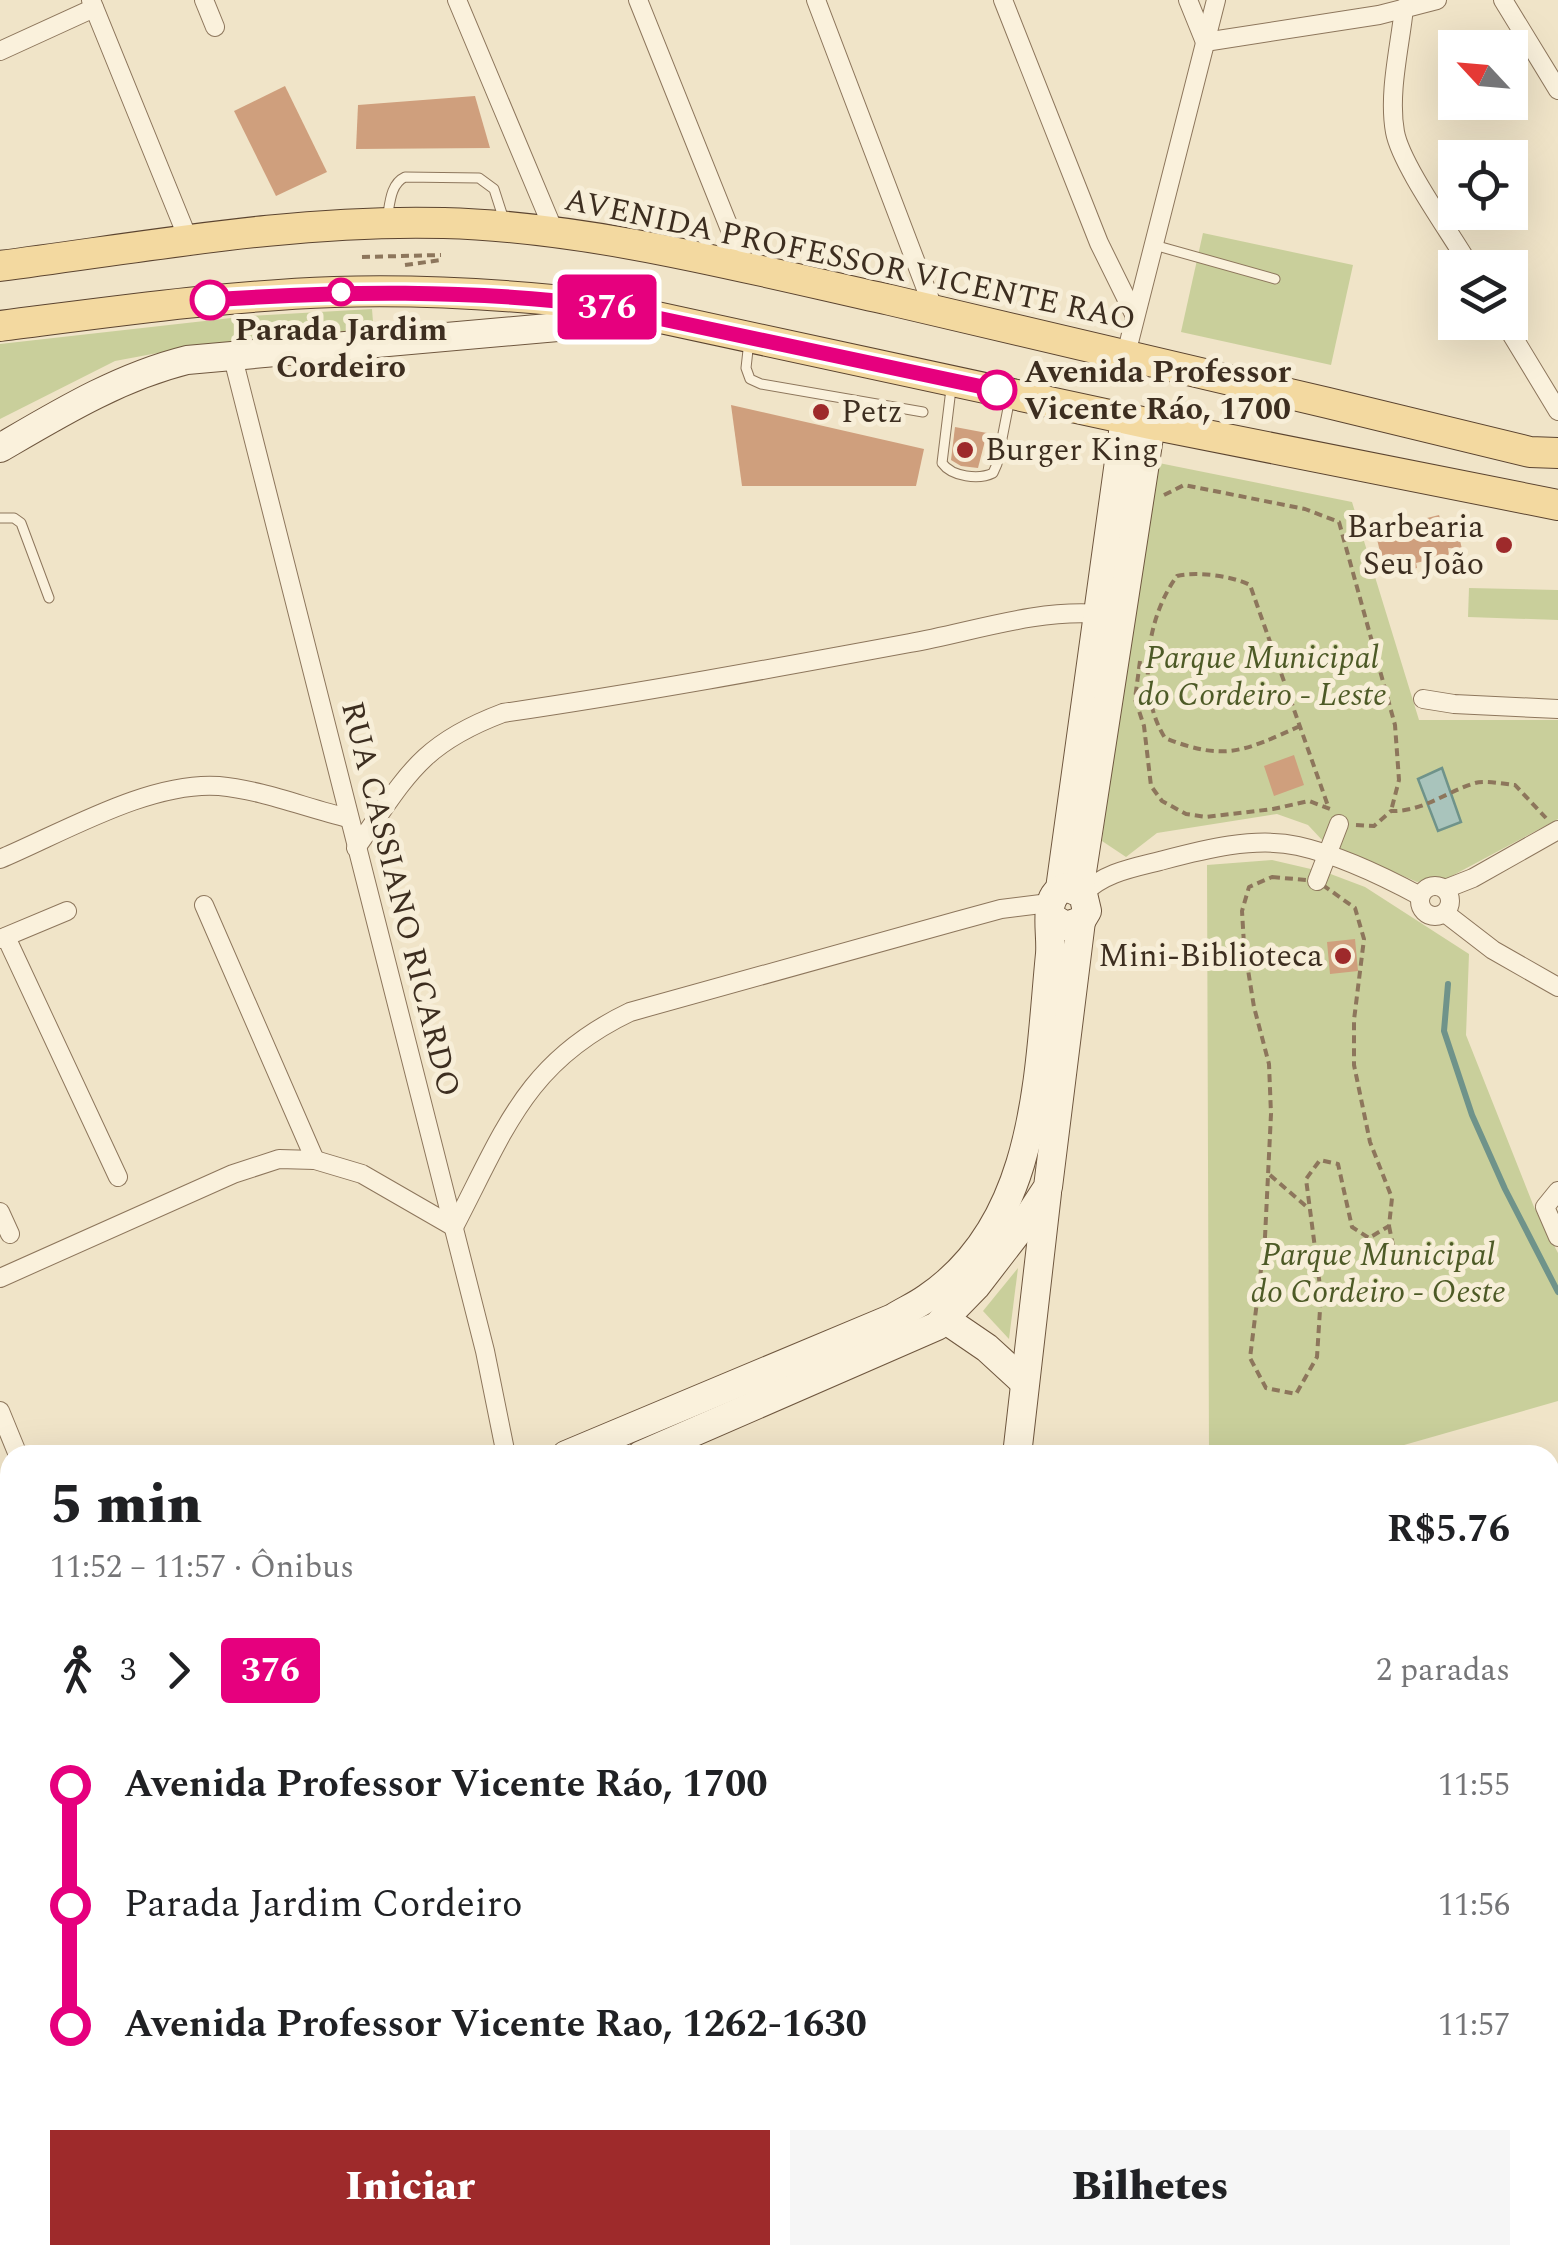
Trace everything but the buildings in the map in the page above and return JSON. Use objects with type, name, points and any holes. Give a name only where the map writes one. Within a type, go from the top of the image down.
[{"type":"main road","name":"AVENIDA PROFESSOR VICENTE RAO","points":[[0,266],[337,224],[444,223],[554,232],[745,267],[1530,452],[1558,453]]},
{"type":"main road","points":[[0,326],[194,301],[339,292],[540,298],[601,306],[1557,506]]},
{"type":"street","points":[[204,0],[214,26]]},
{"type":"street","points":[[457,0],[554,232]]},
{"type":"street","points":[[638,0],[745,267]]},
{"type":"street","points":[[816,0],[934,310]]},
{"type":"street","points":[[1003,0],[1099,244],[1136,316]]},
{"type":"street","points":[[1188,0],[1206,42]]},
{"type":"street","points":[[1126,354],[1216,0]]},
{"type":"street","points":[[1206,42],[1376,7],[1404,8],[1438,0]]},
{"type":"street","points":[[1503,0],[1558,90]]},
{"type":"street","points":[[0,51],[92,4],[189,241]]},
{"type":"street","points":[[1404,8],[1394,102],[1395,132],[1403,154],[1460,250]]},
{"type":"street","points":[[0,448],[148,370],[188,360],[655,318]]},
{"type":"street","points":[[1515,340],[1558,411]]},
{"type":"street","name":"RUA CASSIANO RICARDO","points":[[233,358],[485,1351],[504,1445]]},
{"type":"street","points":[[1017,1445],[1066,1056],[1067,903],[1099,614],[1138,421]]},
{"type":"street","points":[[900,1329],[980,1246],[1014,1186],[1026,1148],[1067,903],[1138,421]]},
{"type":"street","points":[[356,848],[417,762],[466,728],[503,713],[1038,618],[1099,614]]},
{"type":"street","points":[[1423,699],[1558,709]]},
{"type":"street","points":[[0,859],[127,804],[196,786],[230,788],[348,818]]},
{"type":"street","points":[[1318,881],[1339,824]]},
{"type":"street","points":[[1445,889],[1450,904],[1445,913],[1426,914],[1420,906],[1420,896],[1431,886],[1445,889],[1473,878],[1557,831]]},
{"type":"street","points":[[0,1278],[233,1174],[279,1159],[315,1160],[362,1174],[454,1227],[505,1126],[538,1078],[571,1047],[606,1024],[630,1012],[972,916],[1001,909],[1067,903],[1104,878],[1175,857],[1231,846],[1296,845],[1327,854],[1420,896]]},
{"type":"street","points":[[204,905],[315,1160]]},
{"type":"street","points":[[67,910],[3,938],[118,1178]]},
{"type":"street","points":[[1445,913],[1493,950],[1558,987]]},
{"type":"street","points":[[661,1445],[900,1329],[946,1320],[1008,1246],[1048,1186]]},
{"type":"street","points":[[1558,1191],[1545,1207],[1558,1238]]},
{"type":"street","points":[[0,1212],[10,1234]]},
{"type":"street","points":[[946,1320],[987,1348],[1024,1382]]},
{"type":"street","points":[[593,1445],[862,1346]]},
{"type":"street","points":[[0,1411],[14,1445]]},
{"type":"lane","points":[[386,224],[398,180],[479,178],[494,189],[507,228]]},
{"type":"lane","points":[[1154,245],[1275,279]]},
{"type":"lane","points":[[750,338],[746,368],[750,379],[761,384],[924,412]]},
{"type":"lane","points":[[952,381],[942,463],[952,472],[984,478],[994,473],[1011,394]]},
{"type":"lane","points":[[0,518],[14,518],[21,524],[49,598]]},
{"type":"path","points":[[362,256],[441,258],[403,265]]},
{"type":"path","points":[[1160,500],[1168,490],[1184,485],[1305,508],[1339,522],[1396,725],[1399,780],[1391,811]]},
{"type":"path","points":[[1300,726],[1253,748],[1216,753],[1166,738],[1156,724],[1148,676],[1160,600],[1177,576],[1194,572],[1212,578],[1233,577],[1250,586],[1300,726],[1328,806],[1339,824],[1374,826],[1391,811],[1422,806],[1477,782],[1514,785],[1557,831]]},
{"type":"path","points":[[1142,645],[1135,699],[1144,726],[1152,786],[1162,800],[1186,814],[1206,817],[1273,809],[1309,800],[1328,806]]},
{"type":"path","points":[[1144,726],[1156,724]]},
{"type":"path","points":[[1390,1226],[1369,1238],[1352,1227],[1338,1164],[1320,1160],[1306,1179],[1321,1294],[1317,1357],[1296,1394],[1266,1388],[1250,1358],[1270,1175],[1269,1064],[1254,1007],[1242,911],[1249,887],[1272,877],[1318,881],[1356,908],[1364,939],[1354,1020],[1354,1065],[1370,1142],[1392,1198],[1390,1226],[1397,1264]]},
{"type":"path","points":[[1270,1175],[1311,1210]]},
{"type":"green space","points":[[1203,233],[1353,265],[1331,365],[1181,332]]},
{"type":"green space","points":[[372,309],[374,335],[179,349],[115,361],[0,419],[0,344],[249,316]]},
{"type":"green space","name":"Parque Municipal do Cordeiro - Leste","points":[[1149,461],[1352,502],[1419,720],[1558,720],[1558,819],[1448,878],[1417,882],[1323,841],[1308,825],[1277,814],[1157,833],[1126,857],[1102,841]]},
{"type":"green space","points":[[1469,588],[1558,590],[1558,620],[1468,617]]},
{"type":"green space","name":"Parque Municipal do Cordeiro - Oeste","points":[[1272,860],[1328,873],[1365,887],[1469,954],[1466,1035],[1534,1207],[1558,1253],[1558,1401],[1404,1445],[1209,1445],[1207,865]]},
{"type":"green space","points":[[1018,1268],[1009,1339],[983,1311]]},
{"type":"water","points":[[1442,768],[1461,822],[1438,831],[1418,779]]},
{"type":"waterway","points":[[1448,984],[1444,1031],[1472,1115],[1558,1292]]},
{"type":"bus line","name":"376","points":[[210,300],[327,292],[540,298],[601,306],[997,390]]},
{"type":"place","name":"Parada Jardim Cordeiro","points":[[341,292]]},
{"type":"place","name":"Avenida Professor Vicente Ráo, 1700","points":[[997,390]]},
{"type":"place","name":"Petz","points":[[821,412]]},
{"type":"place","name":"Burger King","points":[[965,450]]},
{"type":"place","name":"Barbearia Seu João","points":[[1504,545]]},
{"type":"place","name":"Mini-Biblioteca","points":[[1343,956]]}]
